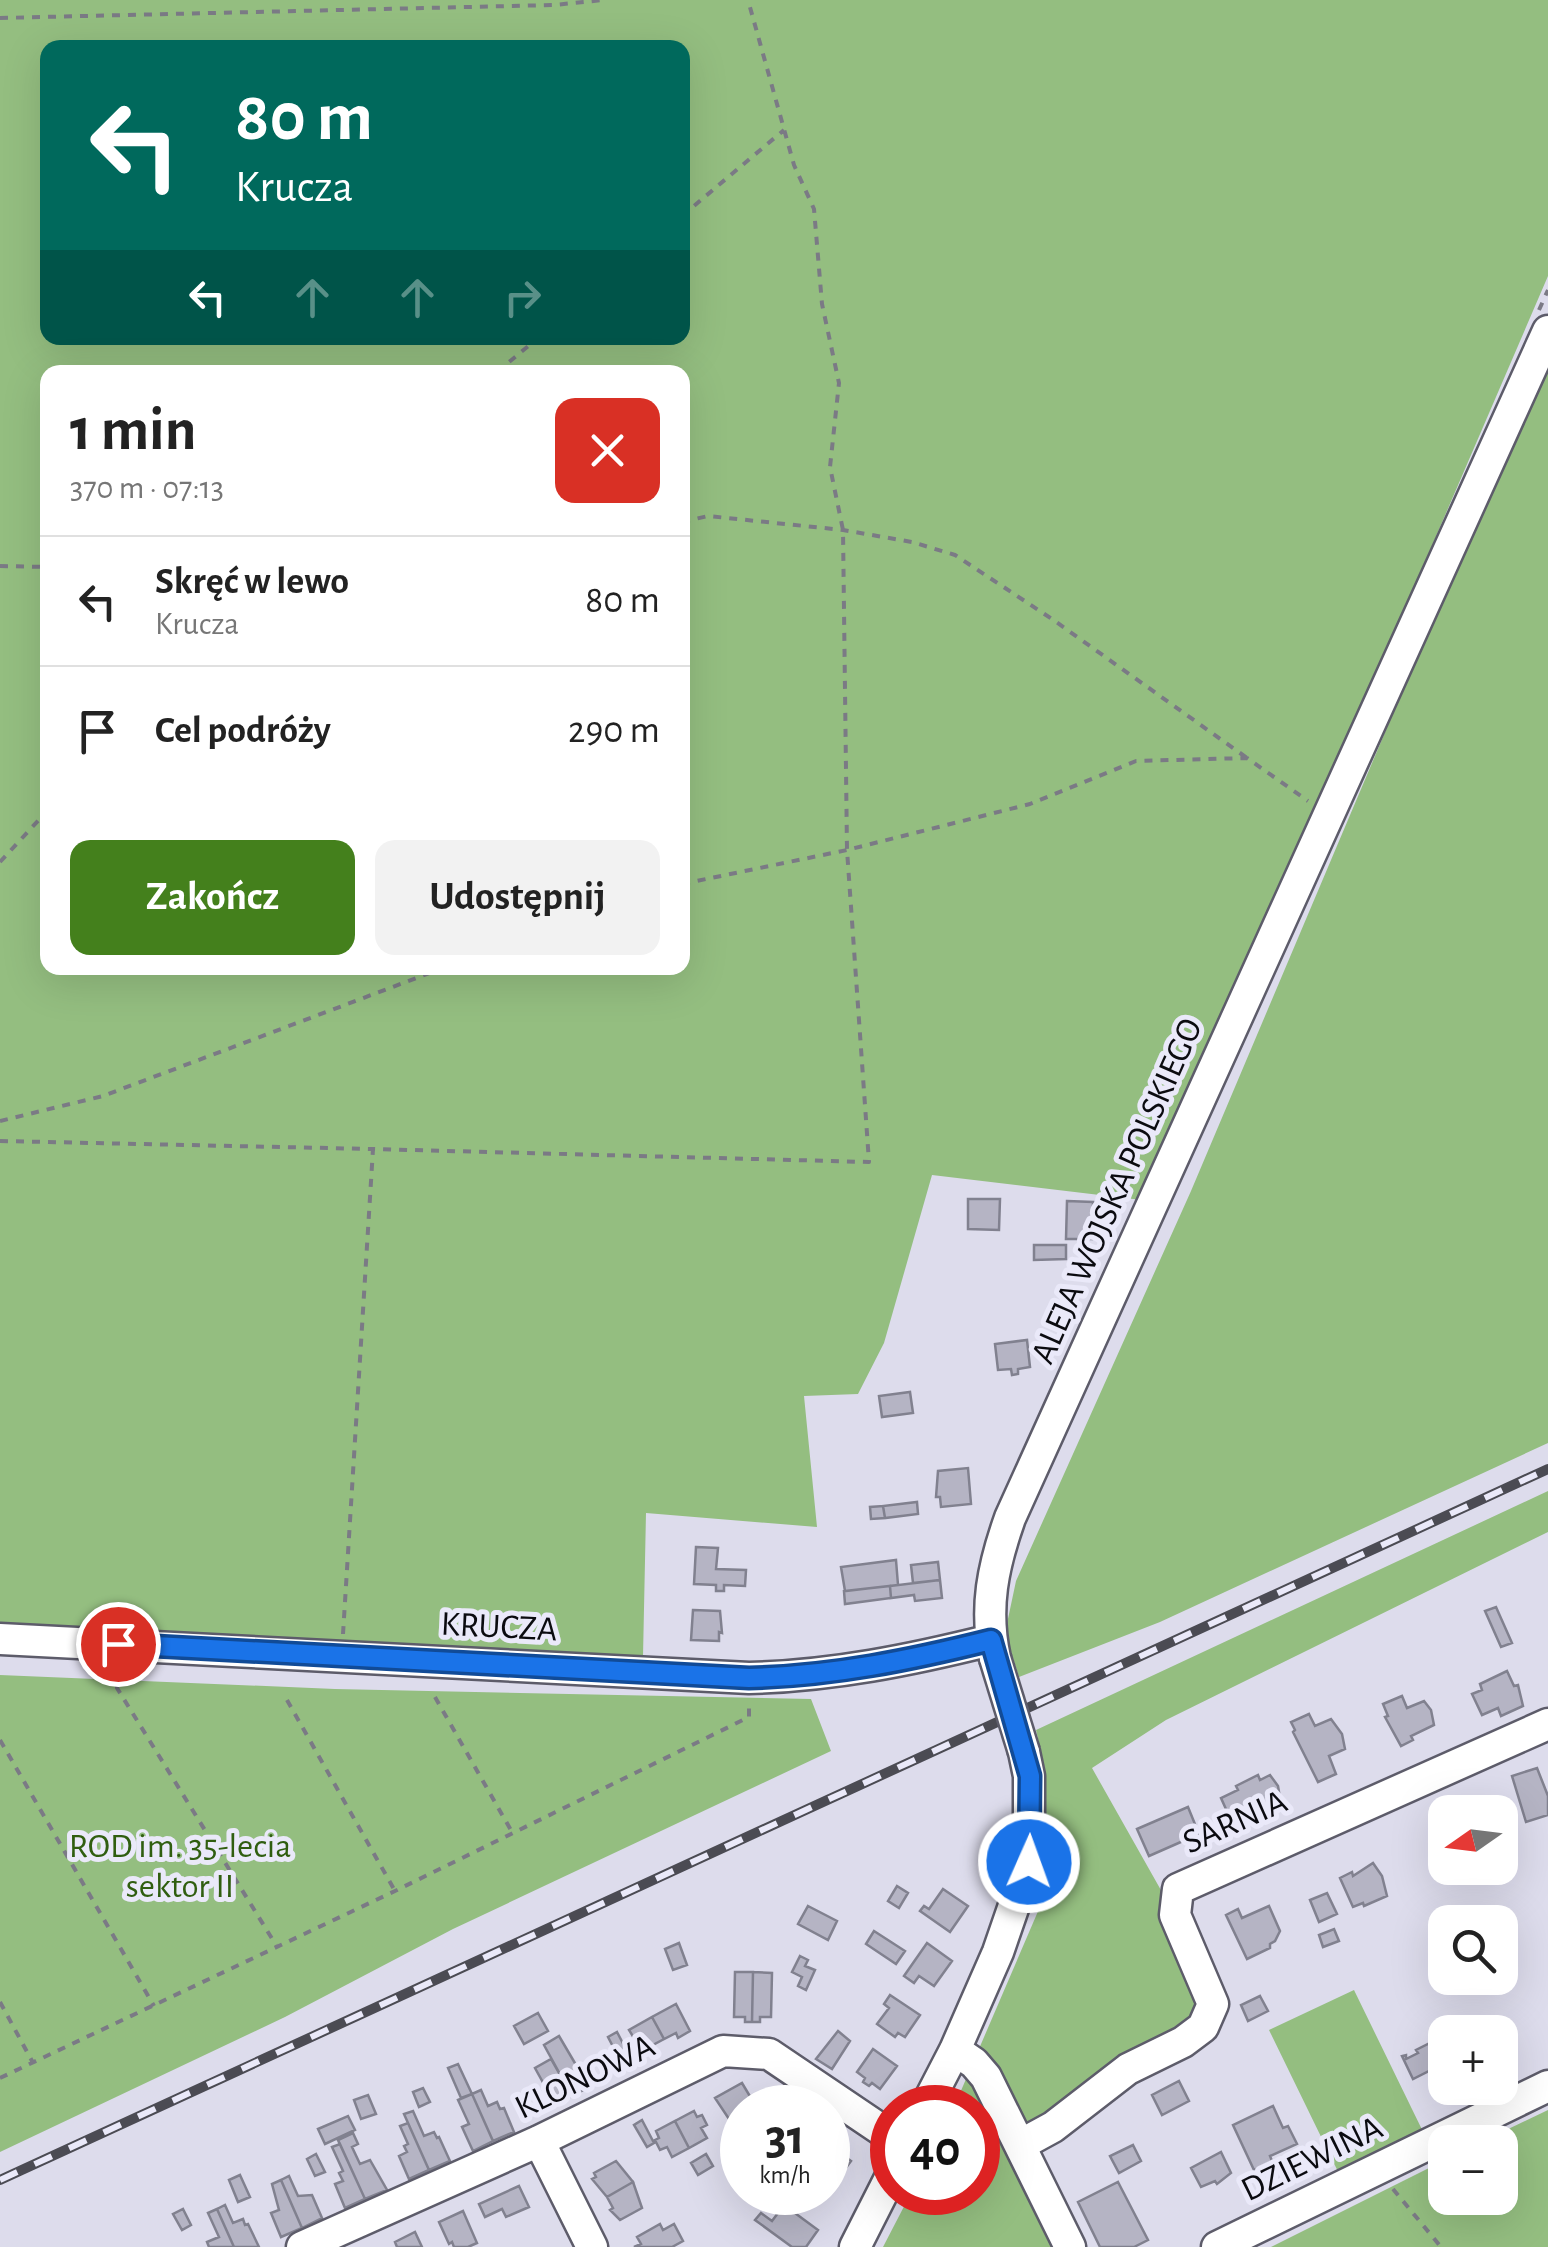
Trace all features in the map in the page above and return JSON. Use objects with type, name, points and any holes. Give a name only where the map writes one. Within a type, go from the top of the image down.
[{"type":"street","name":"ALEJA WOJSKA POLSKIEGO","points":[[937,2085],[998,1952],[1029,1862],[1030,1776],[993,1649],[988,1600],[995,1562],[1010,1518],[1548,332]]},
{"type":"street","name":"KRUCZA","points":[[0,1638],[749,1678],[802,1677],[993,1649]]},
{"type":"street","name":"SARNIA","points":[[1020,2145],[1053,2127],[1128,2069],[1183,2042],[1203,2027],[1213,2004],[1175,1915],[1178,1889],[1548,1724]]},
{"type":"street","points":[[955,2050],[980,2067],[1070,2247]]},
{"type":"street","name":"KLONOWA","points":[[302,2247],[539,2142],[723,2051],[769,2054],[870,2122]]},
{"type":"street","name":"DZIEWINA","points":[[1218,2247],[1548,2086]]},
{"type":"street","points":[[539,2142],[592,2247]]},
{"type":"street","points":[[855,2247],[871,2215]]},
{"type":"path","points":[[0,18],[603,0]]},
{"type":"path","points":[[0,1141],[868,1162],[847,850],[843,530],[830,467],[839,383],[822,304],[814,209],[794,165],[748,0]]},
{"type":"path","points":[[690,209],[784,130]]},
{"type":"path","points":[[505,365],[530,345]]},
{"type":"path","points":[[690,520],[708,516],[843,530],[912,542],[955,556],[1052,619],[1328,815]]},
{"type":"path","points":[[0,566],[40,567]]},
{"type":"path","points":[[690,882],[847,850],[1030,804],[1136,761],[1247,758]]},
{"type":"path","points":[[0,862],[40,819]]},
{"type":"path","points":[[0,1121],[104,1096],[424,975]]},
{"type":"path","points":[[343,1634],[373,1149]]},
{"type":"path","points":[[118,1644],[117,1688],[276,1945]]},
{"type":"path","points":[[0,2078],[395,1891],[749,1717],[749,1678]]},
{"type":"path","points":[[435,1697],[512,1832]]},
{"type":"path","points":[[286,1700],[395,1891]]},
{"type":"path","points":[[0,1740],[154,2006]]},
{"type":"path","points":[[0,2002],[32,2061]]},
{"type":"path","points":[[1380,2168],[1441,2247]]},
{"type":"green space","points":[[0,0],[1548,0],[1548,276],[1150,1201],[932,1175],[884,1343],[858,1394],[804,1396],[817,1527],[646,1513],[643,1657],[0,1627]]},
{"type":"green space","points":[[1548,347],[1548,1443],[1160,1622],[1019,1677],[1005,1633],[1016,1581],[1191,1191]]},
{"type":"green space","points":[[1548,1491],[1548,1532],[1166,1720],[1092,1768],[1175,1915],[1213,2004],[1020,2145],[1069,2247],[883,2247],[900,2215],[1000,2215],[1000,2085],[963,2085],[1039,1909],[1046,1774],[1036,1730]]},
{"type":"green space","name":"ROD im. 35-lecia sektor II","points":[[0,1675],[335,1689],[811,1699],[831,1751],[453,1929],[285,2017],[0,2152]]},
{"type":"green space","points":[[1354,1990],[1428,2144],[1345,2186],[1269,2030]]},
{"type":"green space","points":[[1548,2110],[1548,2247],[1271,2247],[1428,2168],[1428,2215],[1518,2215],[1517,2125]]},
{"type":"building","points":[[968,1199],[1000,1199],[999,1230],[968,1229]]},
{"type":"building","points":[[1067,1201],[1093,1202],[1092,1239],[1066,1239]]},
{"type":"building","points":[[1034,1245],[1066,1245],[1066,1259],[1034,1260]]},
{"type":"building","points":[[1027,1340],[1030,1367],[1018,1369],[1018,1374],[1012,1375],[1011,1369],[998,1370],[995,1344]]},
{"type":"building","points":[[910,1392],[913,1413],[882,1417],[879,1396]]},
{"type":"building","points":[[968,1468],[971,1504],[941,1507],[940,1497],[936,1497],[938,1471]]},
{"type":"building","points":[[917,1502],[918,1514],[885,1518],[883,1506]]},
{"type":"building","points":[[883,1506],[885,1518],[871,1519],[870,1507]]},
{"type":"building","points":[[696,1547],[718,1548],[716,1569],[746,1570],[745,1586],[724,1585],[724,1591],[716,1591],[716,1585],[694,1584]]},
{"type":"building","points":[[896,1560],[898,1585],[845,1591],[841,1567]]},
{"type":"building","points":[[938,1562],[940,1580],[913,1583],[911,1565]]},
{"type":"building","points":[[940,1580],[942,1598],[891,1598],[890,1586]]},
{"type":"building","points":[[890,1586],[891,1598],[845,1604],[844,1591]]},
{"type":"building","points":[[1496,1607],[1512,1643],[1501,1647],[1485,1611]]},
{"type":"building","points":[[693,1610],[720,1611],[719,1641],[691,1640]]},
{"type":"building","points":[[1507,1671],[1514,1686],[1518,1685],[1523,1706],[1501,1716],[1498,1708],[1482,1715],[1472,1694],[1482,1690],[1480,1684]]},
{"type":"building","points":[[1402,1696],[1407,1708],[1424,1701],[1434,1725],[1411,1736],[1413,1740],[1401,1746],[1385,1717],[1388,1716],[1383,1704]]},
{"type":"building","points":[[1309,1714],[1315,1726],[1331,1719],[1342,1734],[1345,1749],[1329,1756],[1336,1774],[1318,1782],[1291,1722]]},
{"type":"building","points":[[1537,1768],[1548,1796],[1548,1815],[1526,1822],[1512,1776]]},
{"type":"building","points":[[1258,1775],[1260,1780],[1270,1775],[1280,1798],[1230,1818],[1221,1798]]},
{"type":"building","points":[[1188,1807],[1199,1834],[1149,1856],[1137,1829]]},
{"type":"building","points":[[1373,1863],[1382,1876],[1387,1896],[1353,1907],[1340,1878],[1352,1872],[1353,1876]]},
{"type":"building","points":[[897,1886],[908,1893],[899,1908],[888,1901]]},
{"type":"building","points":[[943,1889],[968,1906],[950,1932],[920,1911],[924,1906],[929,1909]]},
{"type":"building","points":[[1327,1893],[1337,1914],[1319,1922],[1310,1900]]},
{"type":"building","points":[[808,1906],[837,1921],[828,1940],[798,1924]]},
{"type":"building","points":[[1269,1906],[1280,1931],[1270,1948],[1247,1959],[1226,1915],[1238,1909],[1242,1918]]},
{"type":"building","points":[[1334,1929],[1339,1941],[1323,1947],[1319,1935]]},
{"type":"building","points":[[874,1931],[905,1951],[896,1964],[866,1944]]},
{"type":"building","points":[[679,1943],[687,1965],[673,1970],[665,1949]]},
{"type":"building","points":[[927,1943],[952,1961],[934,1986],[919,1976],[914,1983],[904,1976]]},
{"type":"building","points":[[800,1956],[808,1960],[805,1966],[815,1970],[806,1990],[798,1986],[802,1977],[792,1972]]},
{"type":"building","points":[[735,1972],[753,1972],[752,2022],[734,2017]]},
{"type":"building","points":[[753,1972],[772,1973],[771,2017],[760,2017],[760,2022],[752,2022]]},
{"type":"building","points":[[890,1995],[920,2015],[905,2037],[898,2033],[895,2037],[877,2024],[889,2008],[884,2004]]},
{"type":"building","points":[[1260,1996],[1268,2011],[1248,2021],[1241,2005]]},
{"type":"building","points":[[676,2004],[690,2031],[678,2038],[676,2033],[664,2039],[652,2017]]},
{"type":"building","points":[[538,2013],[548,2031],[524,2044],[514,2026]]},
{"type":"building","points":[[652,2017],[664,2039],[653,2045],[656,2050],[634,2060],[625,2043],[634,2038],[629,2030]]},
{"type":"building","points":[[838,2031],[850,2041],[832,2069],[816,2059]]},
{"type":"building","points":[[617,2032],[629,2055],[620,2060],[608,2037]]},
{"type":"building","points":[[559,2036],[579,2070],[583,2068],[588,2077],[584,2079],[589,2087],[572,2096],[544,2045]]},
{"type":"building","points":[[1428,2044],[1428,2072],[1413,2079],[1402,2056],[1406,2055],[1406,2059],[1418,2053],[1416,2050]]},
{"type":"building","points":[[873,2049],[897,2066],[883,2085],[869,2086],[857,2072]]},
{"type":"building","points":[[551,2059],[572,2096],[555,2105],[542,2090],[546,2088],[535,2068]]},
{"type":"building","points":[[458,2064],[472,2094],[461,2098],[448,2068]]},
{"type":"building","points":[[1179,2081],[1189,2101],[1162,2115],[1152,2095]]},
{"type":"building","points":[[423,2088],[430,2102],[419,2107],[413,2092]]},
{"type":"building","points":[[481,2090],[488,2106],[497,2102],[500,2109],[504,2108],[514,2132],[493,2141],[472,2094]]},
{"type":"building","points":[[472,2094],[493,2141],[473,2151],[462,2127],[469,2124],[458,2100]]},
{"type":"building","points":[[368,2095],[376,2114],[361,2119],[354,2100]]},
{"type":"building","points":[[1273,2106],[1283,2128],[1288,2126],[1297,2144],[1270,2156],[1272,2161],[1254,2170],[1233,2125]]},
{"type":"building","points":[[413,2111],[424,2136],[434,2132],[450,2161],[429,2170],[404,2114]]},
{"type":"building","points":[[694,2111],[697,2117],[702,2115],[707,2125],[701,2128],[707,2138],[689,2148],[675,2121]]},
{"type":"building","points":[[348,2116],[355,2130],[325,2144],[318,2129]]},
{"type":"building","points":[[642,2120],[654,2143],[647,2147],[634,2125]]},
{"type":"building","points":[[675,2121],[689,2148],[672,2157],[667,2147],[660,2150],[655,2140],[659,2138],[656,2131]]},
{"type":"building","points":[[408,2123],[429,2170],[409,2179],[399,2156],[407,2152],[404,2146],[408,2144],[400,2126]]},
{"type":"building","points":[[353,2133],[358,2144],[352,2147],[360,2164],[370,2160],[387,2190],[365,2199],[338,2140]]},
{"type":"building","points":[[340,2144],[365,2199],[345,2208],[335,2184],[343,2181],[339,2173],[343,2171],[332,2147]]},
{"type":"building","points":[[1133,2145],[1141,2161],[1119,2173],[1110,2156]]},
{"type":"building","points":[[1221,2152],[1231,2173],[1217,2184],[1215,2181],[1201,2187],[1191,2168]]},
{"type":"building","points":[[316,2154],[325,2172],[315,2176],[307,2159]]},
{"type":"building","points":[[706,2154],[713,2166],[698,2175],[691,2163]]},
{"type":"building","points":[[616,2161],[633,2182],[607,2197],[592,2179],[596,2177],[594,2173]]},
{"type":"building","points":[[240,2175],[250,2197],[238,2202],[229,2180]]},
{"type":"building","points":[[289,2176],[298,2196],[312,2195],[322,2218],[302,2228],[281,2180]]},
{"type":"building","points":[[281,2180],[302,2228],[281,2237],[271,2213],[279,2210],[272,2184]]},
{"type":"building","points":[[633,2182],[642,2208],[620,2220],[610,2210],[613,2208],[607,2197]]},
{"type":"building","points":[[1118,2182],[1148,2240],[1134,2247],[1100,2247],[1078,2202]]},
{"type":"building","points":[[519,2186],[529,2207],[506,2217],[502,2209],[485,2217],[479,2204]]},
{"type":"building","points":[[225,2205],[233,2223],[243,2219],[248,2224],[259,2247],[234,2247],[217,2209]]},
{"type":"building","points":[[183,2209],[191,2225],[182,2230],[173,2214]]},
{"type":"building","points":[[217,2209],[234,2247],[209,2247],[207,2242],[219,2237],[208,2213]]},
{"type":"building","points":[[463,2211],[477,2243],[454,2247],[439,2222]]},
{"type":"building","points":[[764,2215],[772,2221],[776,2215],[798,2215],[818,2230],[806,2247],[792,2247],[755,2220]]},
{"type":"building","points":[[660,2224],[663,2230],[674,2224],[683,2241],[672,2247],[634,2247],[641,2244],[637,2237]]},
{"type":"building","points":[[415,2232],[422,2247],[397,2247],[395,2242]]},
{"type":"railway","points":[[0,2180],[1548,1469]]},
{"type":"route","points":[[118,1644],[749,1678],[802,1677],[886,1665],[991,1640],[1030,1776],[1029,1862]]}]
